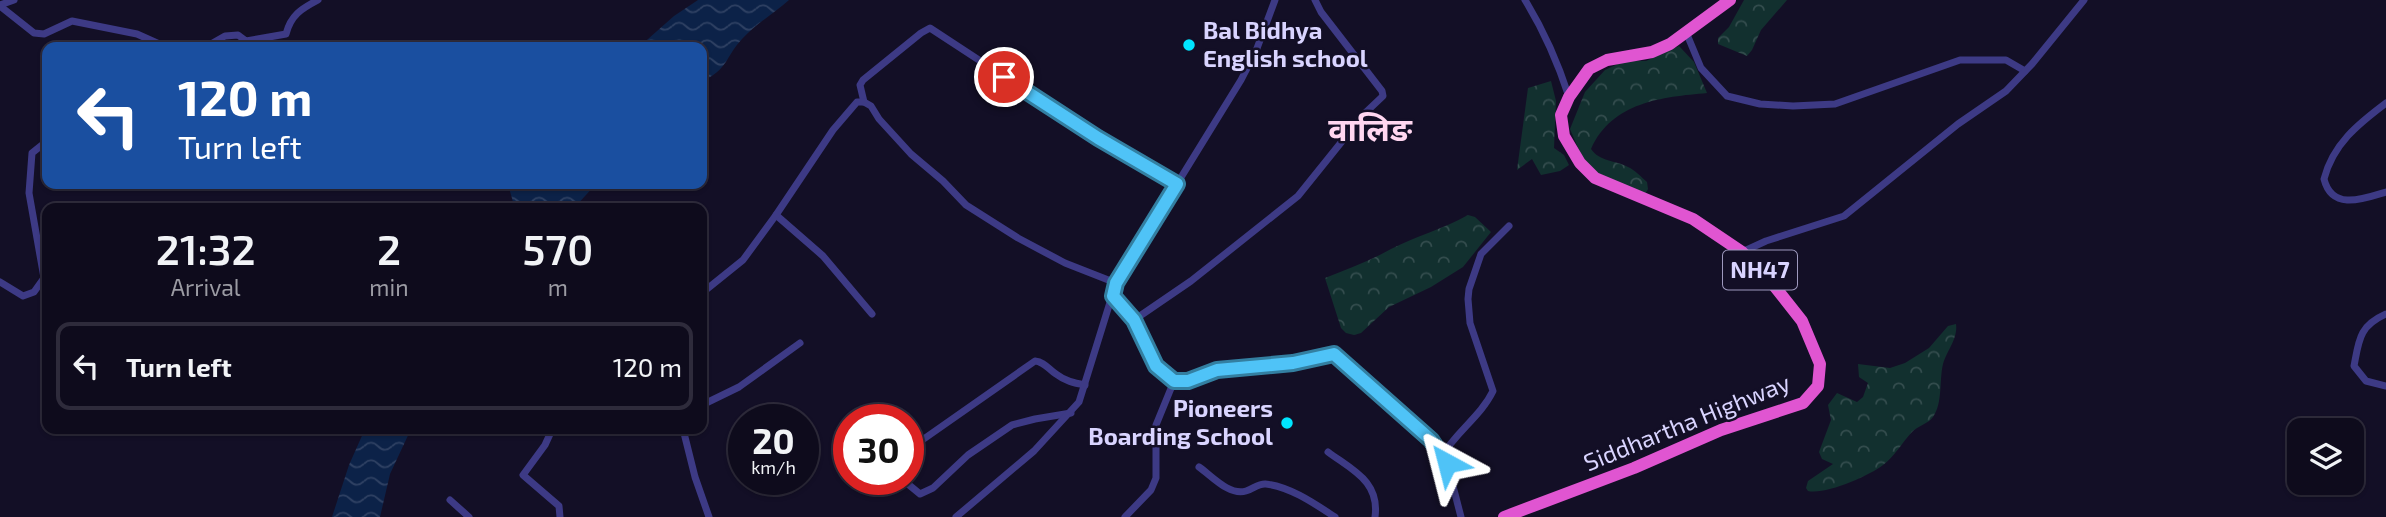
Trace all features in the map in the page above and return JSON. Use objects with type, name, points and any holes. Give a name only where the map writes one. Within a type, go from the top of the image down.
[{"type":"highway","name":"Siddhartha Highway","points":[[1504,517],[1634,468],[1721,430],[1803,403],[1818,386],[1820,364],[1802,321],[1768,278],[1742,252],[1693,219],[1595,178],[1580,163],[1564,136],[1561,115],[1569,97],[1590,69],[1607,60],[1652,52],[1670,44],[1730,0]]},
{"type":"street","points":[[0,5],[15,0]]},
{"type":"street","points":[[214,42],[225,36],[238,35],[246,41],[286,34],[290,19],[318,0]]},
{"type":"street","points":[[956,517],[997,485],[1072,413],[1079,402],[1116,283],[1256,51],[1275,0]]},
{"type":"street","points":[[1134,320],[1213,264],[1298,196],[1364,114],[1383,96],[1315,0]]},
{"type":"street","points":[[1525,0],[1561,71],[1569,97]]},
{"type":"street","points":[[1742,252],[1766,240],[1844,216],[1958,124],[2006,91],[2084,0]]},
{"type":"street","points":[[0,5],[34,33],[44,34],[72,22],[137,34],[155,42]]},
{"type":"street","points":[[864,102],[860,85],[863,80],[930,28],[1098,138],[1177,184]]},
{"type":"street","points":[[1686,32],[1701,68],[1727,96],[1760,104],[1835,104],[1960,60],[2006,60],[2025,71]]},
{"type":"street","points":[[707,289],[743,260],[832,130],[857,102],[871,106],[879,119],[911,154],[966,205],[1018,238],[1065,263],[1116,283]]},
{"type":"street","points":[[2386,103],[2345,137],[2333,153],[2324,179],[2330,194],[2338,199],[2369,197],[2386,192]]},
{"type":"street","points":[[42,145],[32,153],[29,193],[42,267]]},
{"type":"street","points":[[776,215],[823,256],[872,314]]},
{"type":"street","points":[[1443,456],[1458,433],[1481,410],[1493,391],[1467,310],[1468,299],[1481,254],[1509,226]]},
{"type":"street","points":[[0,282],[23,296],[34,292],[42,281]]},
{"type":"street","points":[[1113,296],[1134,320],[1156,366],[1174,381],[1188,381],[1217,370],[1293,363],[1334,354],[1431,440],[1447,463],[1461,517]]},
{"type":"street","points":[[2386,314],[2374,319],[2364,328],[2358,341],[2354,366],[2366,381],[2386,386]]},
{"type":"street","points":[[707,403],[739,387],[800,343]]},
{"type":"street","points":[[924,439],[1035,361],[1043,363],[1056,375],[1070,382],[1085,385]]},
{"type":"street","points":[[1125,517],[1151,491],[1156,478],[1156,425],[1174,381]]},
{"type":"street","points":[[924,492],[933,488],[968,455],[1012,425],[1035,418],[1072,413]]},
{"type":"street","points":[[550,434],[523,475],[559,506],[560,517]]},
{"type":"street","points":[[684,434],[709,517]]},
{"type":"street","points":[[1328,452],[1369,484],[1376,506],[1375,517]]},
{"type":"street","points":[[1199,467],[1230,491],[1240,492],[1264,484],[1275,486],[1307,499],[1335,517]]},
{"type":"street","points":[[450,500],[470,517]]},
{"type":"green space","points":[[1744,0],[1787,0],[1761,30],[1747,56],[1718,44],[1718,38],[1729,27]]},
{"type":"green space","points":[[1679,46],[1694,62],[1707,93],[1656,100],[1625,112],[1600,133],[1591,149],[1599,156],[1631,168],[1638,174],[1647,182],[1648,189],[1644,196],[1590,169],[1585,164],[1570,129],[1585,92],[1605,70],[1624,61],[1646,61]]},
{"type":"green space","points":[[1551,81],[1556,101],[1554,148],[1564,155],[1569,165],[1560,171],[1541,175],[1532,159],[1517,170],[1528,88]]},
{"type":"green space","points":[[1468,215],[1475,217],[1491,232],[1463,267],[1431,287],[1389,307],[1361,333],[1346,333],[1341,328],[1325,278]]},
{"type":"green space","points":[[1956,324],[1954,340],[1943,364],[1938,405],[1931,419],[1913,431],[1883,465],[1836,487],[1808,491],[1808,481],[1833,464],[1822,459],[1819,452],[1831,420],[1828,405],[1837,393],[1857,402],[1863,397],[1868,383],[1859,377],[1858,364],[1890,368],[1905,363],[1929,348],[1948,326]]},
{"type":"water","points":[[698,0],[789,0],[747,34],[717,73],[707,78],[707,42],[645,42],[674,16]]},
{"type":"water","points":[[509,189],[591,189],[579,203],[513,202]]},
{"type":"water","points":[[363,434],[409,434],[390,474],[380,517],[332,517],[349,465]]},
{"type":"place","name":"Bal Bidhya English school","points":[[1189,45]]},
{"type":"place","name":"Pioneers Boarding School","points":[[1287,423]]},
{"type":"district","name":"वालिङ","points":[[1370,130]]},
{"type":"route","points":[[1004,77],[1098,138],[1177,184],[1116,283],[1113,296],[1134,320],[1156,366],[1174,381],[1188,381],[1217,370],[1293,363],[1334,354],[1431,440],[1447,463]]}]
